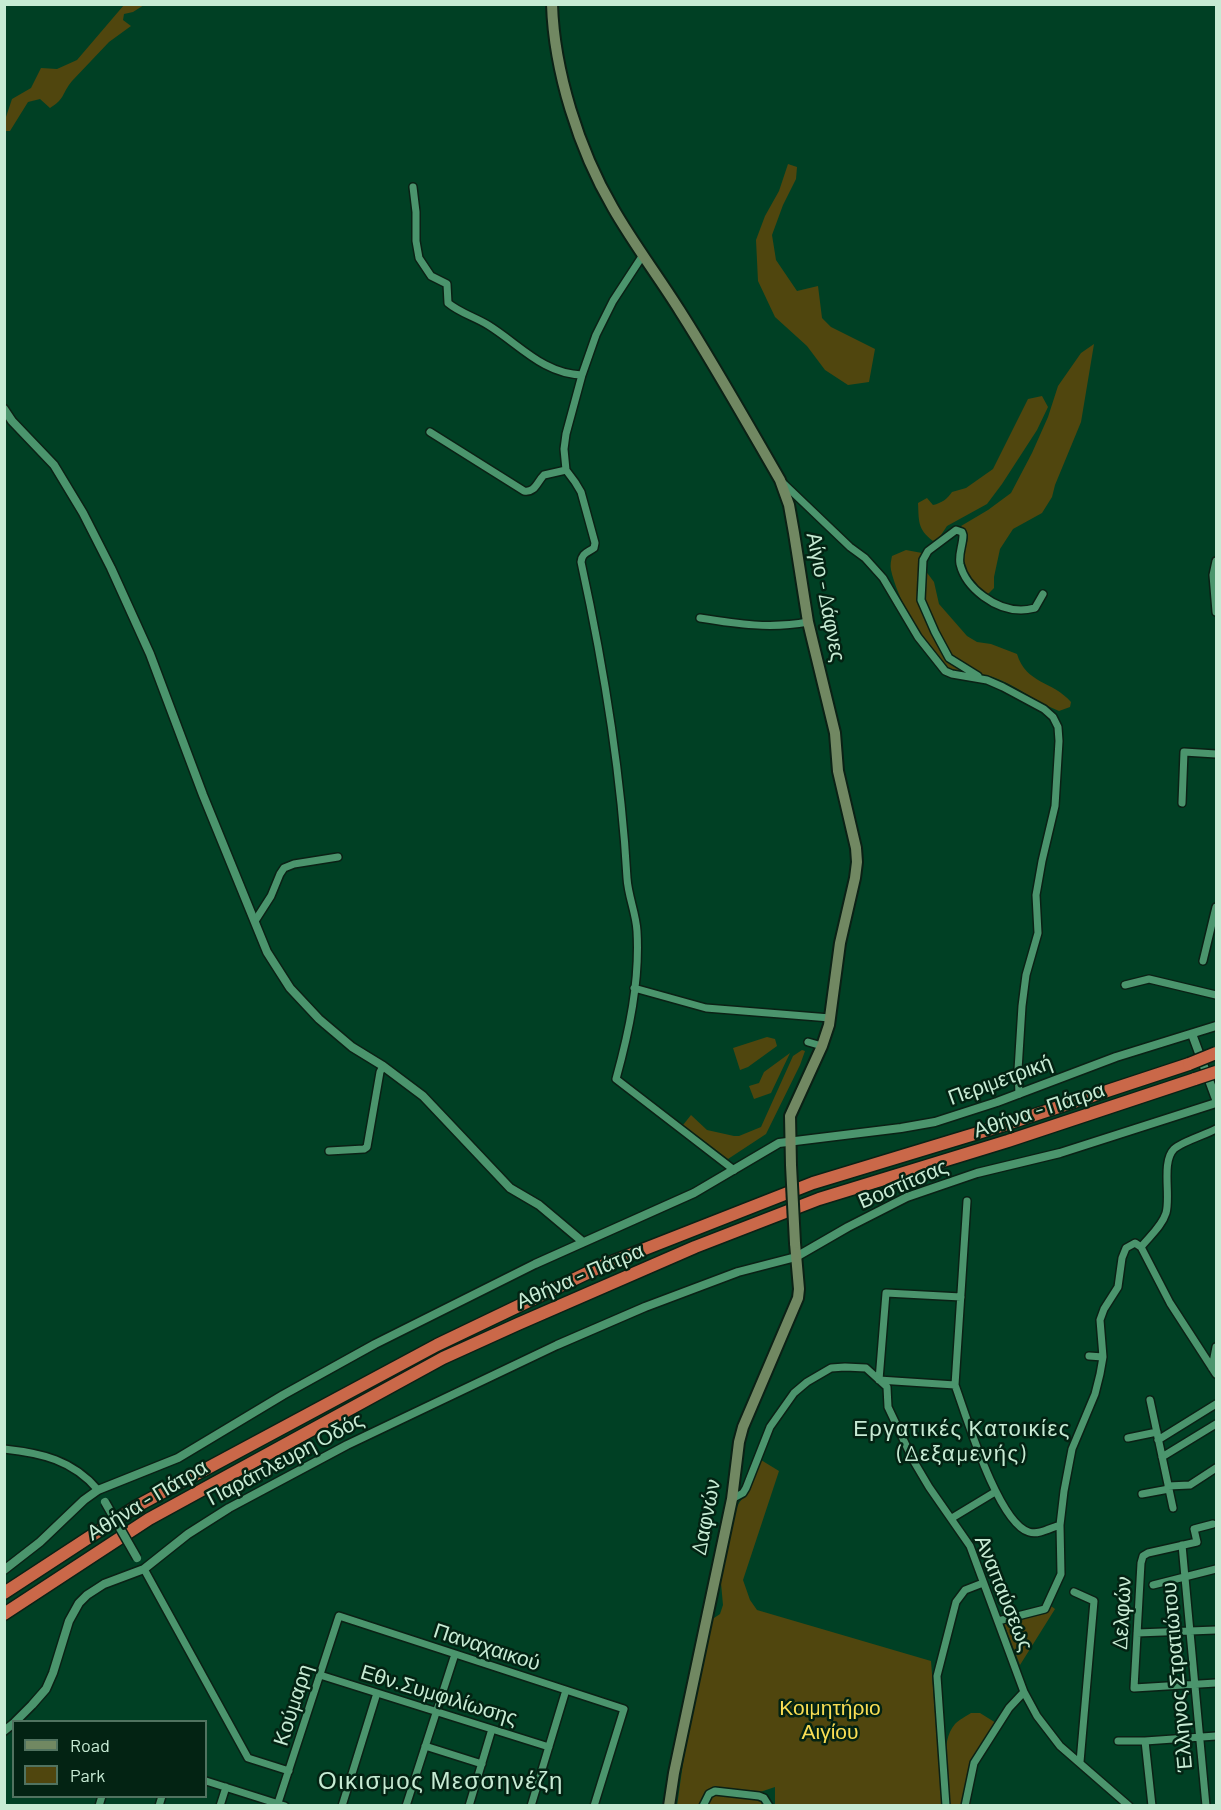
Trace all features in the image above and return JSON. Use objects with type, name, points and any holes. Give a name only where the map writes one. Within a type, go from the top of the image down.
[{"type":"highway","name":"Αθήνα - Πάτρα","points":[[4,1593],[137,1506],[427,1350],[604,1265],[813,1183],[1001,1126],[1216,1053]]},
{"type":"highway","name":"Αθήνα - Πάτρα","points":[[4,1614],[149,1519],[381,1390],[507,1329],[695,1247],[819,1199],[1008,1142],[1216,1071]]},
{"type":"main road","name":"Αίγιο - Δάφνες","points":[[552,4],[558,62],[574,121],[590,163],[613,208],[693,331],[780,480],[789,505],[808,622],[835,733],[838,771],[857,854],[856,873],[840,943],[830,1018],[822,1046],[790,1116],[795,1243]]},
{"type":"main road","name":"Δαφνών","points":[[669,1806],[676,1762],[732,1499],[739,1442],[743,1427],[798,1299],[795,1243]]},
{"type":"street","points":[[413,187],[419,258],[431,276],[447,284],[448,303],[488,325],[520,350],[539,361],[570,374],[582,375]]},
{"type":"street","points":[[643,255],[626,280],[596,335],[582,375],[564,449],[566,470],[581,492],[595,543],[594,548],[585,553],[581,562],[611,721],[623,814],[627,884],[637,924],[634,988],[627,1040],[616,1079],[734,1170]]},
{"type":"street","points":[[4,409],[12,421],[54,465],[83,513],[111,568],[150,654],[203,795],[267,952],[290,988],[303,1003],[352,1047],[383,1066],[423,1096],[510,1188],[539,1205],[583,1242]]},
{"type":"street","points":[[430,432],[524,491],[532,490],[544,475],[566,470]]},
{"type":"street","points":[[780,480],[850,547],[865,558],[883,578],[918,637],[945,671],[980,678]]},
{"type":"street","points":[[1019,1094],[1018,1070],[1022,1006],[1026,975],[1038,933],[1036,895],[1055,806],[1058,727],[1053,717],[1044,709],[1003,687],[980,678],[949,658],[921,600],[923,560],[928,551],[956,530],[962,532],[963,536],[960,561],[962,570],[973,587],[983,596],[1000,605],[1020,610],[1035,608],[1043,594]]},
{"type":"street","points":[[1216,561],[1213,574],[1216,612]]},
{"type":"street","points":[[700,618],[766,626],[808,622]]},
{"type":"street","points":[[1182,803],[1184,752],[1216,754]]},
{"type":"street","points":[[255,921],[271,896],[284,868],[294,864],[338,857]]},
{"type":"street","points":[[1203,961],[1216,907]]},
{"type":"street","points":[[1125,985],[1149,979],[1216,995]]},
{"type":"street","points":[[634,988],[706,1008],[830,1018]]},
{"type":"street","name":"Περιμετρική","points":[[4,1570],[40,1542],[84,1500],[98,1490],[178,1458],[283,1395],[375,1344],[535,1264],[694,1194],[779,1143],[935,1122],[998,1102],[1116,1057],[1216,1026]]},
{"type":"street","points":[[1192,1034],[1216,1101]]},
{"type":"street","points":[[808,1041],[822,1046]]},
{"type":"street","points":[[329,1151],[367,1147],[383,1066]]},
{"type":"street","name":"Βοστίτσας","points":[[645,1307],[738,1272],[796,1257],[889,1205],[945,1183],[1060,1153],[1216,1101]]},
{"type":"street","points":[[1141,1246],[1160,1225],[1165,1215],[1168,1201],[1167,1165],[1172,1151],[1216,1129]]},
{"type":"street","points":[[967,1201],[955,1385],[995,1492],[1013,1520],[1026,1531],[1039,1532],[1060,1525]]},
{"type":"street","points":[[998,1621],[1045,1609],[1061,1575],[1060,1525],[1072,1449],[1095,1394],[1103,1357],[1100,1324],[1102,1314],[1118,1287],[1122,1258],[1126,1248],[1134,1243],[1141,1246],[1170,1303],[1214,1371]]},
{"type":"street","points":[[879,1380],[886,1293],[961,1297]]},
{"type":"street","name":"Παράπλευρη Οδός","points":[[16,1720],[46,1689],[69,1621],[80,1603],[93,1590],[144,1569],[188,1534],[229,1508],[347,1445],[645,1307]]},
{"type":"street","points":[[1214,1371],[1216,1347]]},
{"type":"street","points":[[1089,1356],[1103,1357]]},
{"type":"street","points":[[732,1499],[746,1488],[770,1427],[794,1393],[831,1368],[866,1368],[879,1380],[955,1385]]},
{"type":"street","name":"Αναπαύσεως","points":[[879,1380],[887,1387],[888,1407],[913,1460],[970,1546],[1024,1692],[1037,1716],[1053,1739],[1129,1806]]},
{"type":"street","points":[[1150,1400],[1173,1508]]},
{"type":"street","points":[[1128,1438],[1158,1436],[1216,1404]]},
{"type":"street","points":[[1162,1457],[1216,1424]]},
{"type":"street","points":[[4,1449],[41,1454],[62,1461],[82,1474],[98,1490],[248,1758],[289,1771]]},
{"type":"street","points":[[1142,1494],[1168,1487],[1190,1485],[1216,1468]]},
{"type":"street","points":[[952,1518],[995,1492]]},
{"type":"street","points":[[1182,1545],[1197,1542],[1194,1529],[1213,1524]]},
{"type":"street","name":"Έλληνος Στρατιώτου","points":[[1182,1545],[1206,1806]]},
{"type":"street","name":"Δελφών","points":[[1182,1545],[1143,1556],[1134,1688],[1195,1684]]},
{"type":"street","points":[[1153,1585],[1216,1569]]},
{"type":"street","points":[[946,1806],[937,1676],[956,1602],[965,1590],[983,1583]]},
{"type":"street","points":[[1074,1592],[1094,1601],[1080,1762]]},
{"type":"street","name":"Κούμαρη","points":[[282,1804],[289,1771],[339,1616]]},
{"type":"street","name":"Παναχαικού","points":[[339,1616],[624,1709],[594,1806]]},
{"type":"street","points":[[1137,1633],[1216,1630]]},
{"type":"street","points":[[406,1806],[455,1654]]},
{"type":"street","name":"Εθν.Συμφιλίωσης","points":[[320,1675],[549,1747]]},
{"type":"street","points":[[1195,1684],[1216,1683]]},
{"type":"street","points":[[531,1806],[566,1690]]},
{"type":"street","points":[[965,1806],[974,1763],[1009,1708],[1024,1692]]},
{"type":"street","points":[[342,1806],[377,1693]]},
{"type":"street","points":[[469,1806],[492,1729]]},
{"type":"street","points":[[1118,1741],[1216,1736]]},
{"type":"street","points":[[1145,1741],[1152,1806]]},
{"type":"street","points":[[425,1746],[482,1764]]},
{"type":"street","points":[[207,1781],[282,1804]]},
{"type":"street","points":[[220,1806],[226,1787]]},
{"type":"street","points":[[703,1806],[708,1794],[715,1791],[759,1796],[764,1798],[769,1806]]},
{"type":"green space","points":[[124,5],[144,5],[133,12],[124,14],[123,20],[131,26],[109,42],[72,81],[58,102],[50,108],[40,99],[28,102],[10,131],[5,131],[5,117],[12,99],[31,88],[41,68],[57,69],[77,60]]},
{"type":"green space","points":[[788,164],[797,167],[796,179],[772,235],[776,260],[797,291],[818,286],[822,318],[831,327],[875,349],[869,382],[848,385],[825,370],[807,346],[775,317],[758,281],[756,240],[765,216],[779,191]]},
{"type":"green space","points":[[1094,344],[1081,422],[1052,497],[1042,513],[1013,529],[1000,549],[994,588],[985,594],[964,568],[962,558],[968,536],[961,526],[1011,493],[1048,417],[1058,386],[1081,353]]},
{"type":"green space","points":[[1042,396],[1048,407],[1037,430],[987,504],[947,526],[939,538],[933,541],[921,528],[918,503],[927,498],[933,505],[939,503],[952,492],[966,488],[993,469],[1028,399]]},
{"type":"green space","points":[[906,550],[922,553],[925,570],[934,582],[939,604],[967,636],[977,642],[991,644],[1017,654],[1021,664],[1033,677],[1064,695],[1071,702],[1070,707],[1059,711],[1001,680],[953,670],[939,661],[913,623],[894,581],[891,568],[892,556]]},
{"type":"green space","points":[[767,1037],[775,1039],[777,1046],[748,1067],[740,1070],[733,1048]]},
{"type":"green space","points":[[802,1050],[805,1051],[800,1065],[766,1134],[728,1159],[683,1125],[691,1115],[707,1130],[734,1136],[761,1127],[793,1056]]},
{"type":"green space","points":[[790,1053],[771,1093],[754,1099],[749,1086],[759,1083],[764,1072]]},
{"type":"green space","name":"Κοιμητήριο Αιγίου","points":[[761,1460],[779,1471],[743,1580],[750,1600],[757,1610],[931,1661],[942,1805],[775,1805],[775,1787],[760,1792],[767,1805],[677,1806],[708,1628],[711,1620],[720,1614],[723,1605],[720,1572],[734,1513],[750,1488]]},
{"type":"green space","points":[[1051,1606],[1055,1609],[1020,1665],[1004,1624],[1046,1612]]},
{"type":"green space","points":[[971,1713],[980,1713],[996,1723],[998,1731],[976,1765],[970,1805],[949,1805],[945,1763],[947,1741],[955,1724]]},
{"type":"district","name":"Εργατικές Κατοικίες (Δεξαμενής)","points":[[962,1442]]},
{"type":"district","name":"Οικισμος Μεσσηνέζη","points":[[441,1781]]}]
